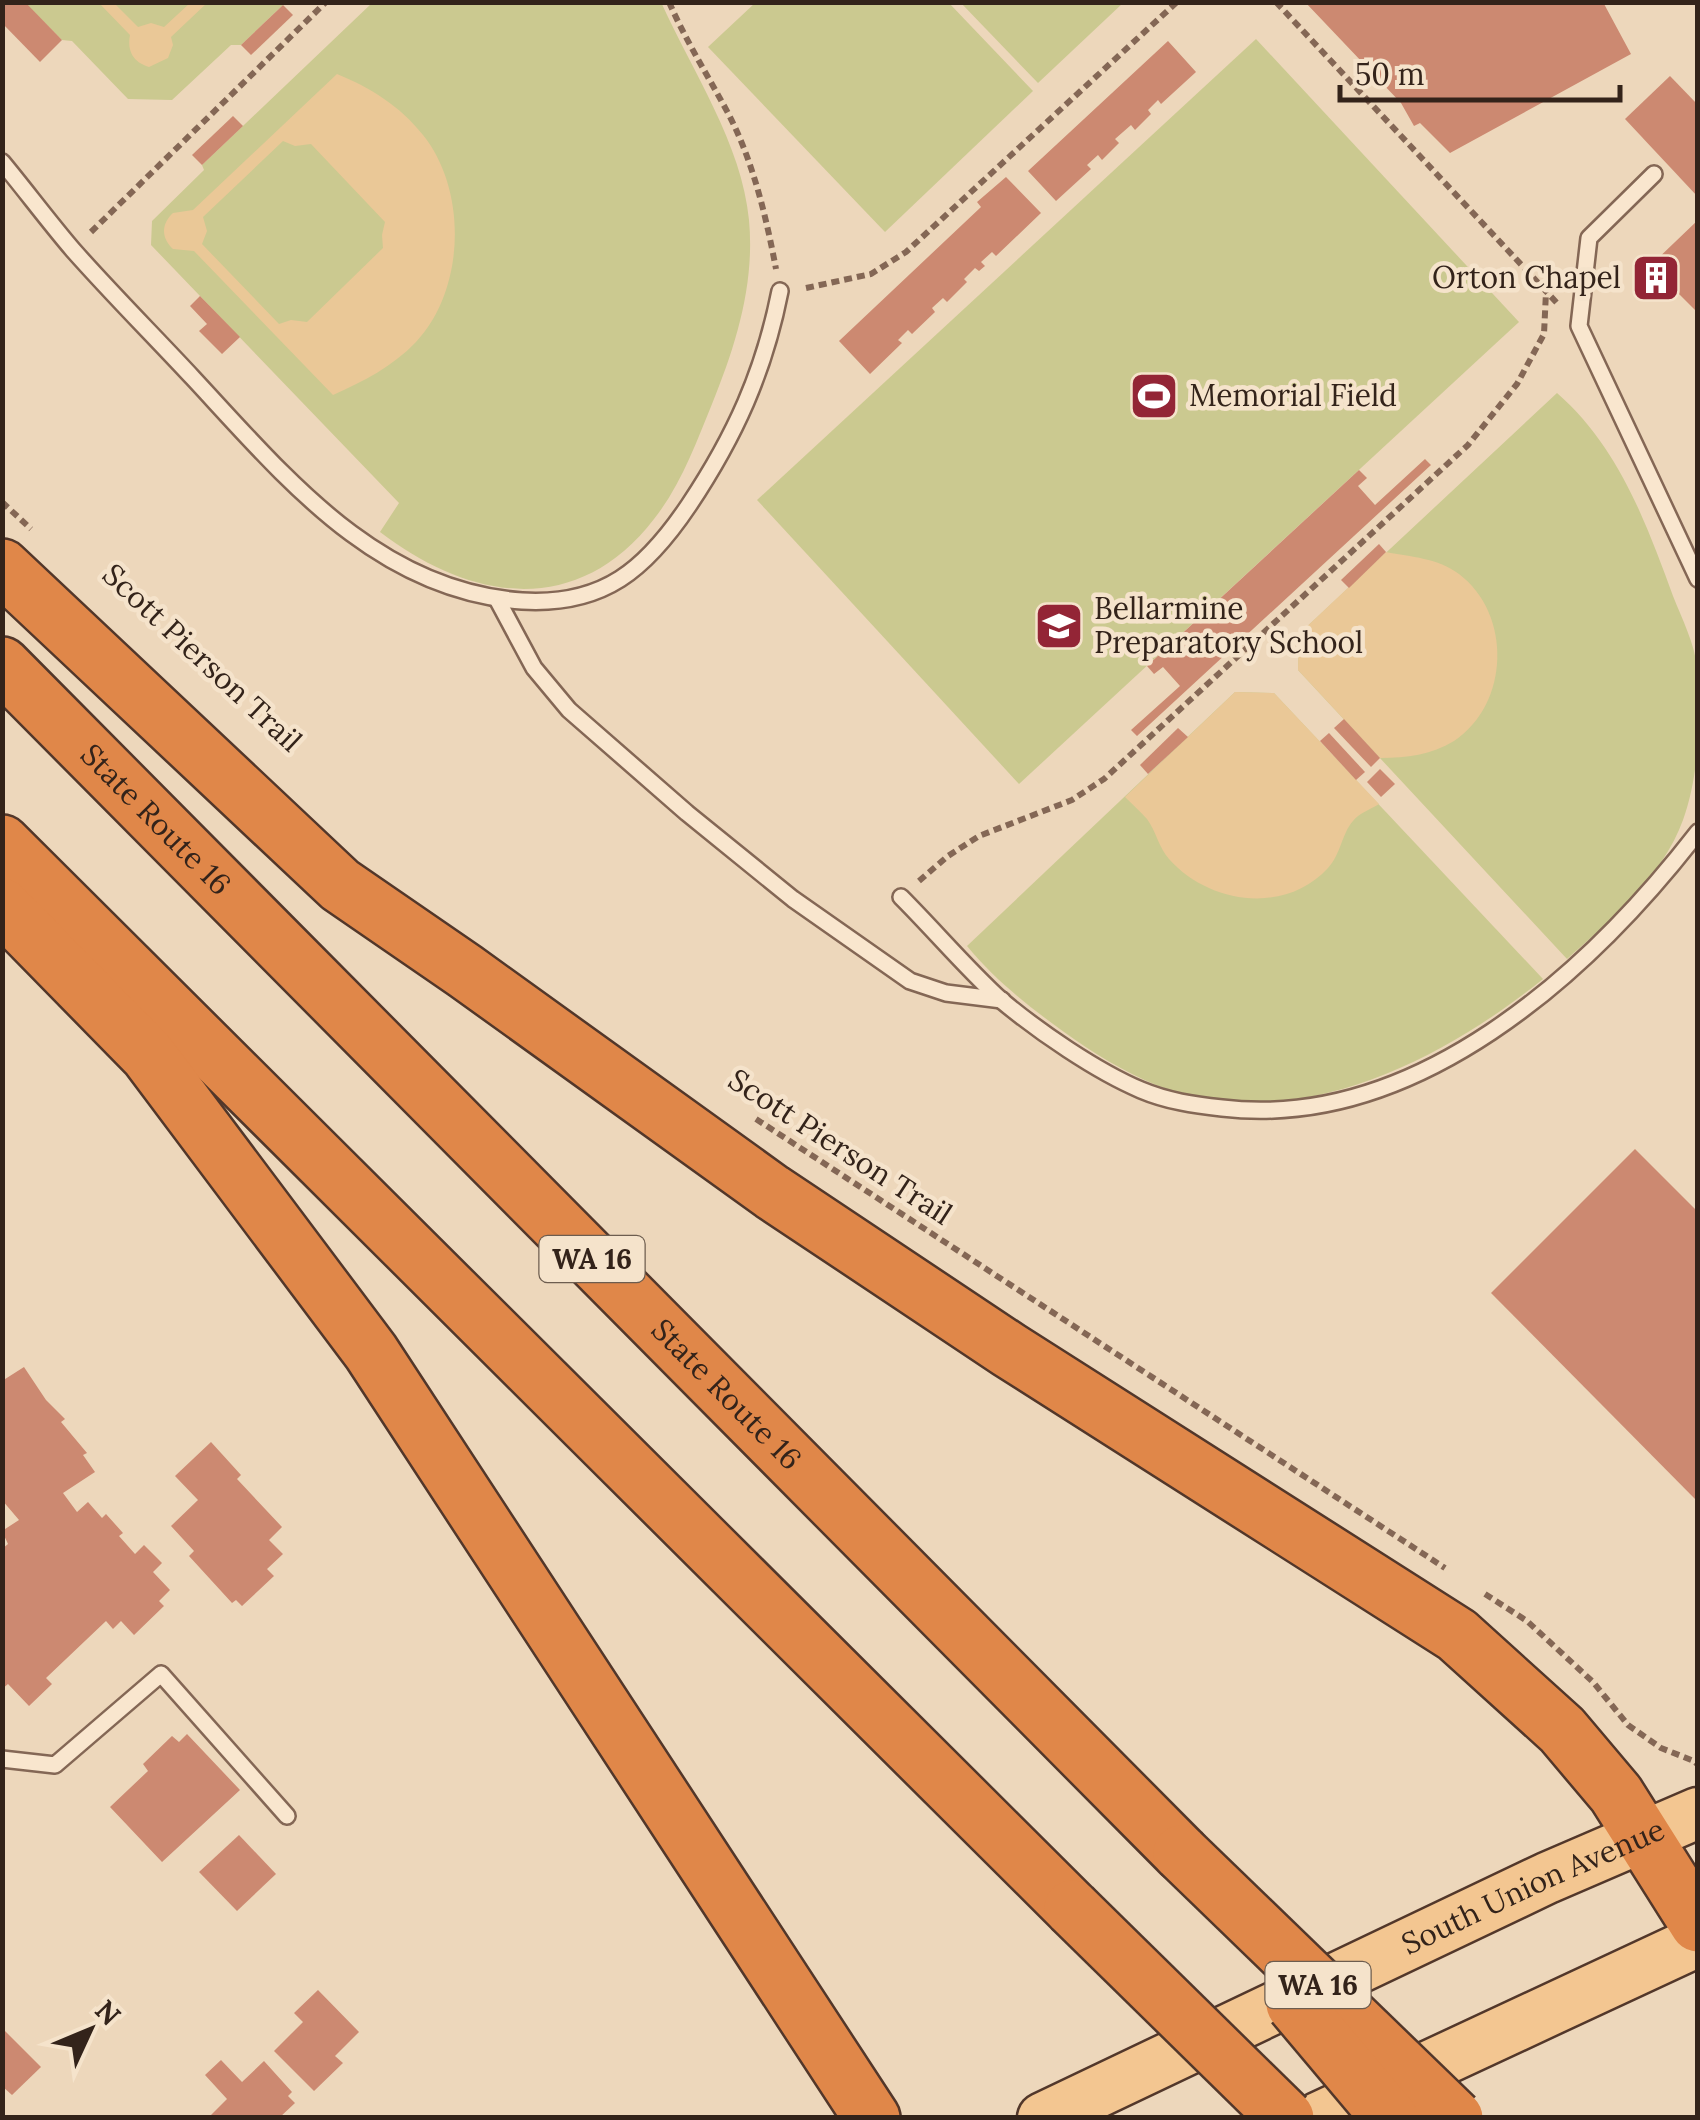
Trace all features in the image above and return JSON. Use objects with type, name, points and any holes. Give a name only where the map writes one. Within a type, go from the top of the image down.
[{"type":"highway","points":[[24,555],[340,885],[803,1213],[1009,1350],[1457,1635],[1562,1730],[1616,1794],[1698,1924]]},
{"type":"highway","name":"State Route 16","points":[[2,665],[1181,1853],[1455,2118]]},
{"type":"highway","points":[[2,844],[1286,2118]]},
{"type":"highway","points":[[2,906],[148,1055],[371,1352],[872,2118]]},
{"type":"highway","points":[[1181,1853],[1306,2020],[1390,2118]]},
{"type":"highway","points":[[806,2016],[829,2118]]},
{"type":"main road","name":"South Union Avenue","points":[[1043,2118],[1547,1878],[1698,1813]]},
{"type":"main road","points":[[1318,2118],[1698,1941]]},
{"type":"lane","points":[[2,162],[73,250],[287,478],[334,521],[438,585],[496,599],[580,598],[620,580],[648,559],[704,483],[738,422],[768,348],[780,290]]},
{"type":"lane","points":[[1654,174],[1589,238],[1578,326],[1698,579]]},
{"type":"lane","points":[[496,599],[534,668],[569,710],[794,899],[910,981],[946,993],[1002,1000]]},
{"type":"lane","points":[[901,896],[1002,1000],[1140,1090],[1186,1104],[1244,1111],[1291,1110],[1346,1101],[1400,1082],[1464,1050],[1535,999],[1599,942],[1698,832]]},
{"type":"lane","points":[[2,1758],[56,1764],[161,1674],[287,1816]]},
{"type":"path","points":[[73,250],[326,2]]},
{"type":"path","points":[[670,2],[729,115],[751,168],[770,234],[780,290],[816,287],[871,274],[906,252],[1176,2]]},
{"type":"path","points":[[1276,2],[1578,326]]},
{"type":"path","points":[[901,896],[948,856],[979,836],[1072,800],[1104,780],[1468,444],[1516,384],[1544,334],[1546,292]]},
{"type":"path","points":[[2,502],[24,555]]},
{"type":"path","name":"Scott Pierson Trail","points":[[742,1110],[1460,1578]]},
{"type":"path","points":[[1476,1589],[1526,1621],[1593,1682],[1628,1725],[1660,1748],[1698,1766]]},
{"type":"shaded area","points":[[661,2],[726,136],[737,164],[749,220],[746,291],[721,382],[672,492],[654,519],[624,551],[591,573],[557,585],[522,589],[486,585],[450,573],[380,532],[399,503],[151,245],[152,221],[204,170],[202,165],[372,3]]},
{"type":"shaded area","points":[[25,3],[285,3],[241,45],[231,45],[172,100],[128,99],[72,41],[62,40]]},
{"type":"shaded area","points":[[755,3],[949,3],[1033,91],[885,232],[708,47]]},
{"type":"shaded area","points":[[961,3],[1123,3],[1038,83]]},
{"type":"shaded area","name":"Memorial Field","points":[[1256,39],[1519,322],[1019,784],[757,500]]},
{"type":"shaded area","points":[[1557,393],[1597,437],[1641,513],[1694,650],[1698,706],[1693,783],[1674,840],[1634,896],[1567,959],[1298,670],[1299,634]]},
{"type":"shaded area","points":[[1235,692],[1274,693],[1543,979],[1458,1038],[1411,1063],[1311,1097],[1259,1102],[1207,1099],[1144,1080],[1075,1039],[1001,981],[967,946]]},
{"type":"sand","points":[[99,3],[114,3],[138,27],[151,23],[164,27],[190,3],[207,3],[171,37],[173,45],[168,58],[149,67],[135,59],[130,51],[130,35]]},
{"type":"sand","points":[[337,74],[395,107],[423,135],[438,158],[453,211],[452,268],[444,296],[416,342],[377,373],[333,395],[194,251],[169,245],[164,231],[169,217],[193,210]],"holes":[[[283,141],[295,146],[311,144],[385,222],[383,248],[307,322],[291,320],[279,324],[202,244],[207,231],[203,217]]]},
{"type":"sand","points":[[1386,552],[1433,561],[1459,574],[1476,591],[1488,612],[1497,659],[1486,705],[1454,741],[1418,755],[1380,758],[1298,670],[1299,634]]},
{"type":"sand","points":[[1235,692],[1274,693],[1379,804],[1353,821],[1328,868],[1291,893],[1269,898],[1226,894],[1186,874],[1166,855],[1147,819],[1125,797]]},
{"type":"building","points":[[2,2],[25,2],[62,40],[40,62],[2,23]]},
{"type":"building","points":[[1305,2],[1603,2],[1631,54],[1450,153],[1420,123],[1414,126],[1401,103]]},
{"type":"building","points":[[283,5],[293,15],[251,55],[241,45]]},
{"type":"building","points":[[1168,41],[1196,72],[1161,104],[1158,100],[1135,130],[1131,125],[1115,139],[1119,143],[1102,160],[1098,155],[1087,165],[1091,169],[1056,201],[1028,171]]},
{"type":"building","points":[[1670,76],[1698,105],[1698,197],[1625,119]]},
{"type":"building","points":[[233,116],[243,126],[202,165],[192,155]]},
{"type":"building","points":[[1006,177],[1041,213],[996,256],[992,252],[981,262],[985,266],[979,271],[975,268],[947,302],[943,298],[932,308],[935,312],[912,334],[908,330],[898,340],[902,343],[870,374],[839,341],[981,207],[977,202]]},
{"type":"building","points":[[1698,220],[1698,313],[1673,288],[1658,291],[1648,282],[1648,273],[1651,265]]},
{"type":"building","points":[[200,296],[240,337],[222,354],[199,331],[207,324],[190,306]]},
{"type":"building","points":[[1425,459],[1431,465],[1137,736],[1131,730],[1180,686],[1163,667],[1154,674],[1147,666],[1359,470],[1367,478],[1358,486],[1375,505]]},
{"type":"building","points":[[1379,544],[1386,552],[1349,588],[1341,580]]},
{"type":"building","points":[[1344,719],[1380,758],[1371,767],[1334,728]]},
{"type":"building","points":[[1178,728],[1188,737],[1148,774],[1140,765]]},
{"type":"building","points":[[1329,733],[1365,772],[1356,780],[1320,741]]},
{"type":"building","points":[[1380,769],[1395,784],[1381,797],[1367,782]]},
{"type":"building","points":[[1635,1149],[1698,1212],[1698,1502],[1491,1293]]},
{"type":"building","points":[[24,1367],[46,1400],[65,1419],[61,1422],[87,1453],[83,1455],[95,1472],[63,1493],[77,1512],[88,1502],[102,1518],[106,1514],[135,1554],[144,1545],[162,1563],[153,1572],[170,1590],[159,1601],[164,1606],[134,1635],[121,1621],[113,1629],[106,1621],[46,1678],[52,1684],[29,1706],[8,1684],[2,1689],[2,1549],[8,1544],[2,1531],[19,1520],[2,1500],[2,1381]]},
{"type":"building","points":[[211,1442],[241,1475],[237,1479],[282,1527],[269,1540],[283,1554],[267,1569],[274,1576],[242,1606],[236,1600],[232,1603],[189,1556],[194,1551],[171,1526],[198,1500],[175,1476]]},
{"type":"building","points":[[187,1734],[240,1790],[162,1862],[110,1807],[148,1771],[143,1764],[172,1736],[179,1742]]},
{"type":"building","points":[[239,1835],[276,1874],[237,1911],[199,1872]]},
{"type":"building","points":[[318,1990],[359,2032],[335,2056],[343,2063],[314,2091],[274,2051],[303,2022],[294,2013]]},
{"type":"building","points":[[2,2028],[41,2067],[12,2095],[2,2086]]},
{"type":"building","points":[[221,2060],[242,2082],[264,2061],[292,2092],[288,2096],[295,2103],[279,2118],[208,2118],[227,2099],[205,2075]]},
{"type":"place","name":"Orton Chapel","points":[[1656,278]]},
{"type":"place","name":"Memorial Field","points":[[1154,396]]},
{"type":"place","name":"Bellarmine Preparatory School","points":[[1059,626]]}]
